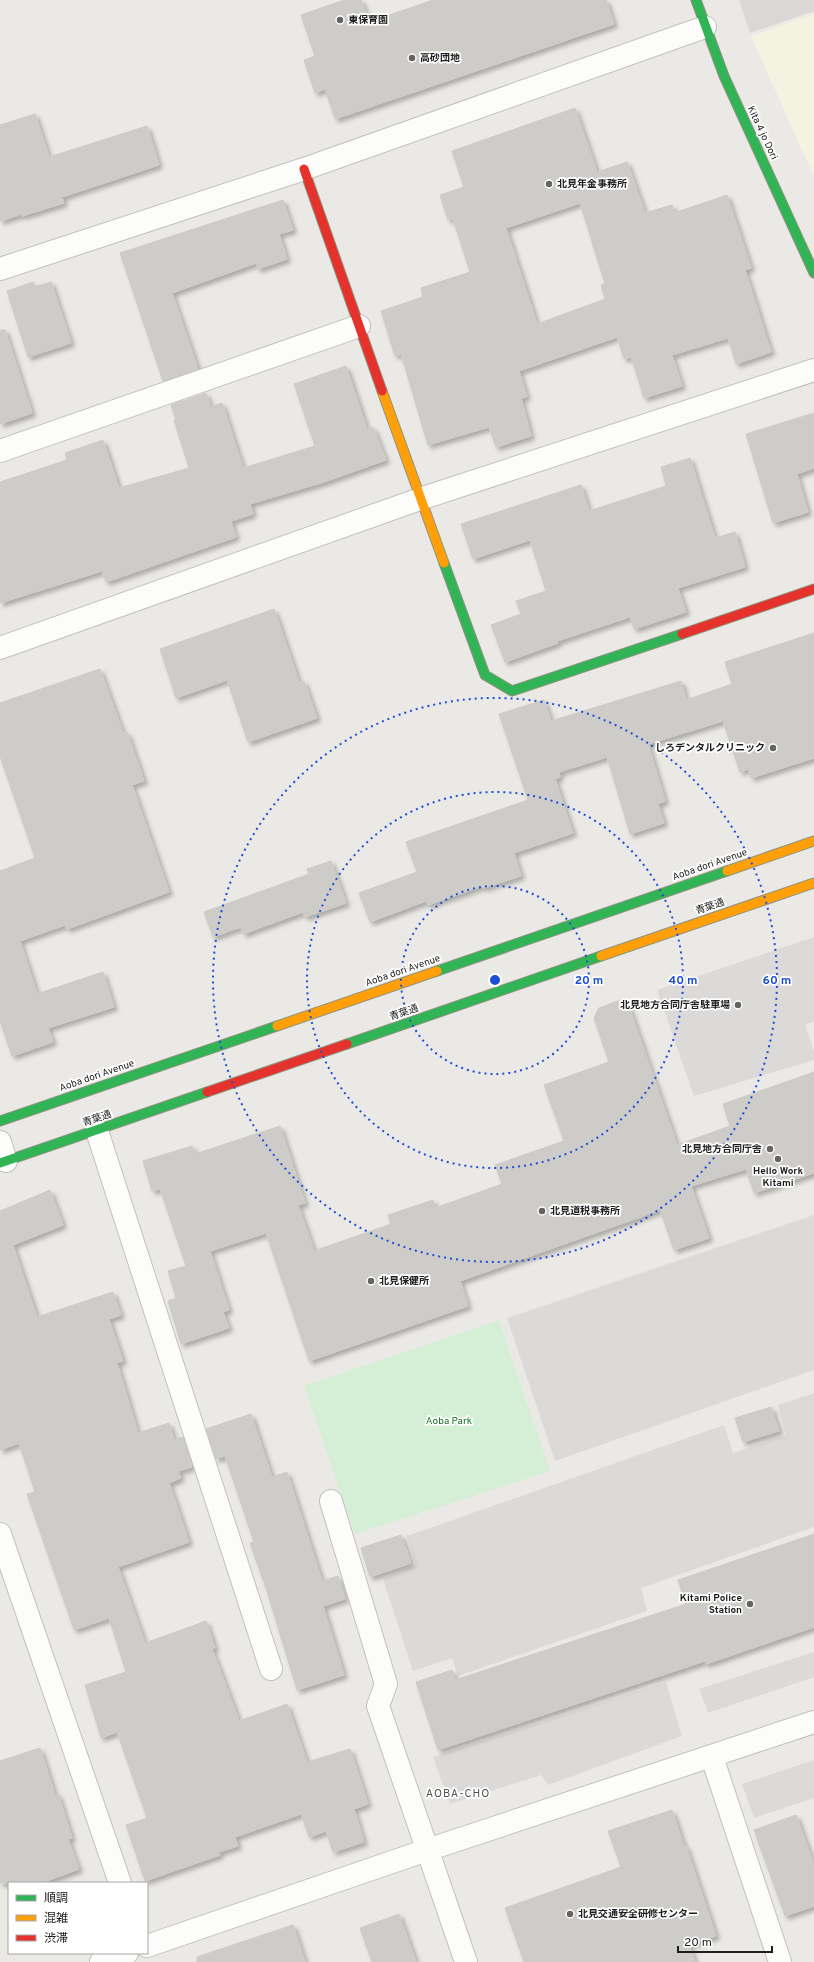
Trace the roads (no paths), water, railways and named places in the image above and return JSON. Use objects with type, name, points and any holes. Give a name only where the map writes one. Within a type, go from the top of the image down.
[{"type":"street","name":"Kita 4 jo Dori","points":[[696,0],[724,76],[814,273]]},
{"type":"street","points":[[0,269],[304,169],[705,27]]},
{"type":"street","points":[[304,169],[420,499],[485,675],[512,691],[814,589]]},
{"type":"street","points":[[0,451],[359,326]]},
{"type":"street","points":[[0,648],[420,499],[814,370]]},
{"type":"street","name":"Aoba dori Avenue","points":[[0,1121],[814,841]]},
{"type":"street","name":"青葉通","points":[[2,1155],[97,1131],[814,883]]},
{"type":"street","points":[[97,1131],[271,1669]]},
{"type":"street","points":[[331,1501],[386,1684],[378,1706],[466,1962]]},
{"type":"street","points":[[0,1534],[120,1882]]},
{"type":"street","points":[[148,1946],[427,1850],[814,1722]]},
{"type":"street","points":[[712,1757],[780,1962]]},
{"type":"street","points":[[101,1962],[124,1954]]},
{"type":"place","name":"東保育園","points":[[340,20]]},
{"type":"place","name":"高砂団地","points":[[412,58]]},
{"type":"place","name":"北見年金事務所","points":[[549,184]]},
{"type":"place","name":"しろデンタルクリニック","points":[[773,748]]},
{"type":"place","name":"北見地方合同庁舎駐車場","points":[[738,1005]]},
{"type":"place","name":"北見地方合同庁舎","points":[[770,1149]]},
{"type":"place","name":"Hello Work Kitami","points":[[778,1159]]},
{"type":"place","name":"北見道税事務所","points":[[542,1211]]},
{"type":"place","name":"北見保健所","points":[[371,1281]]},
{"type":"place","name":"Kitami Police Station","points":[[750,1604]]},
{"type":"place","name":"北見交通安全研修センター","points":[[570,1914]]},
{"type":"district","name":"AOBA-CHO","points":[[458,1794]]},
{"type":"park label","name":"Aoba Park","points":[[449,1421]]}]
